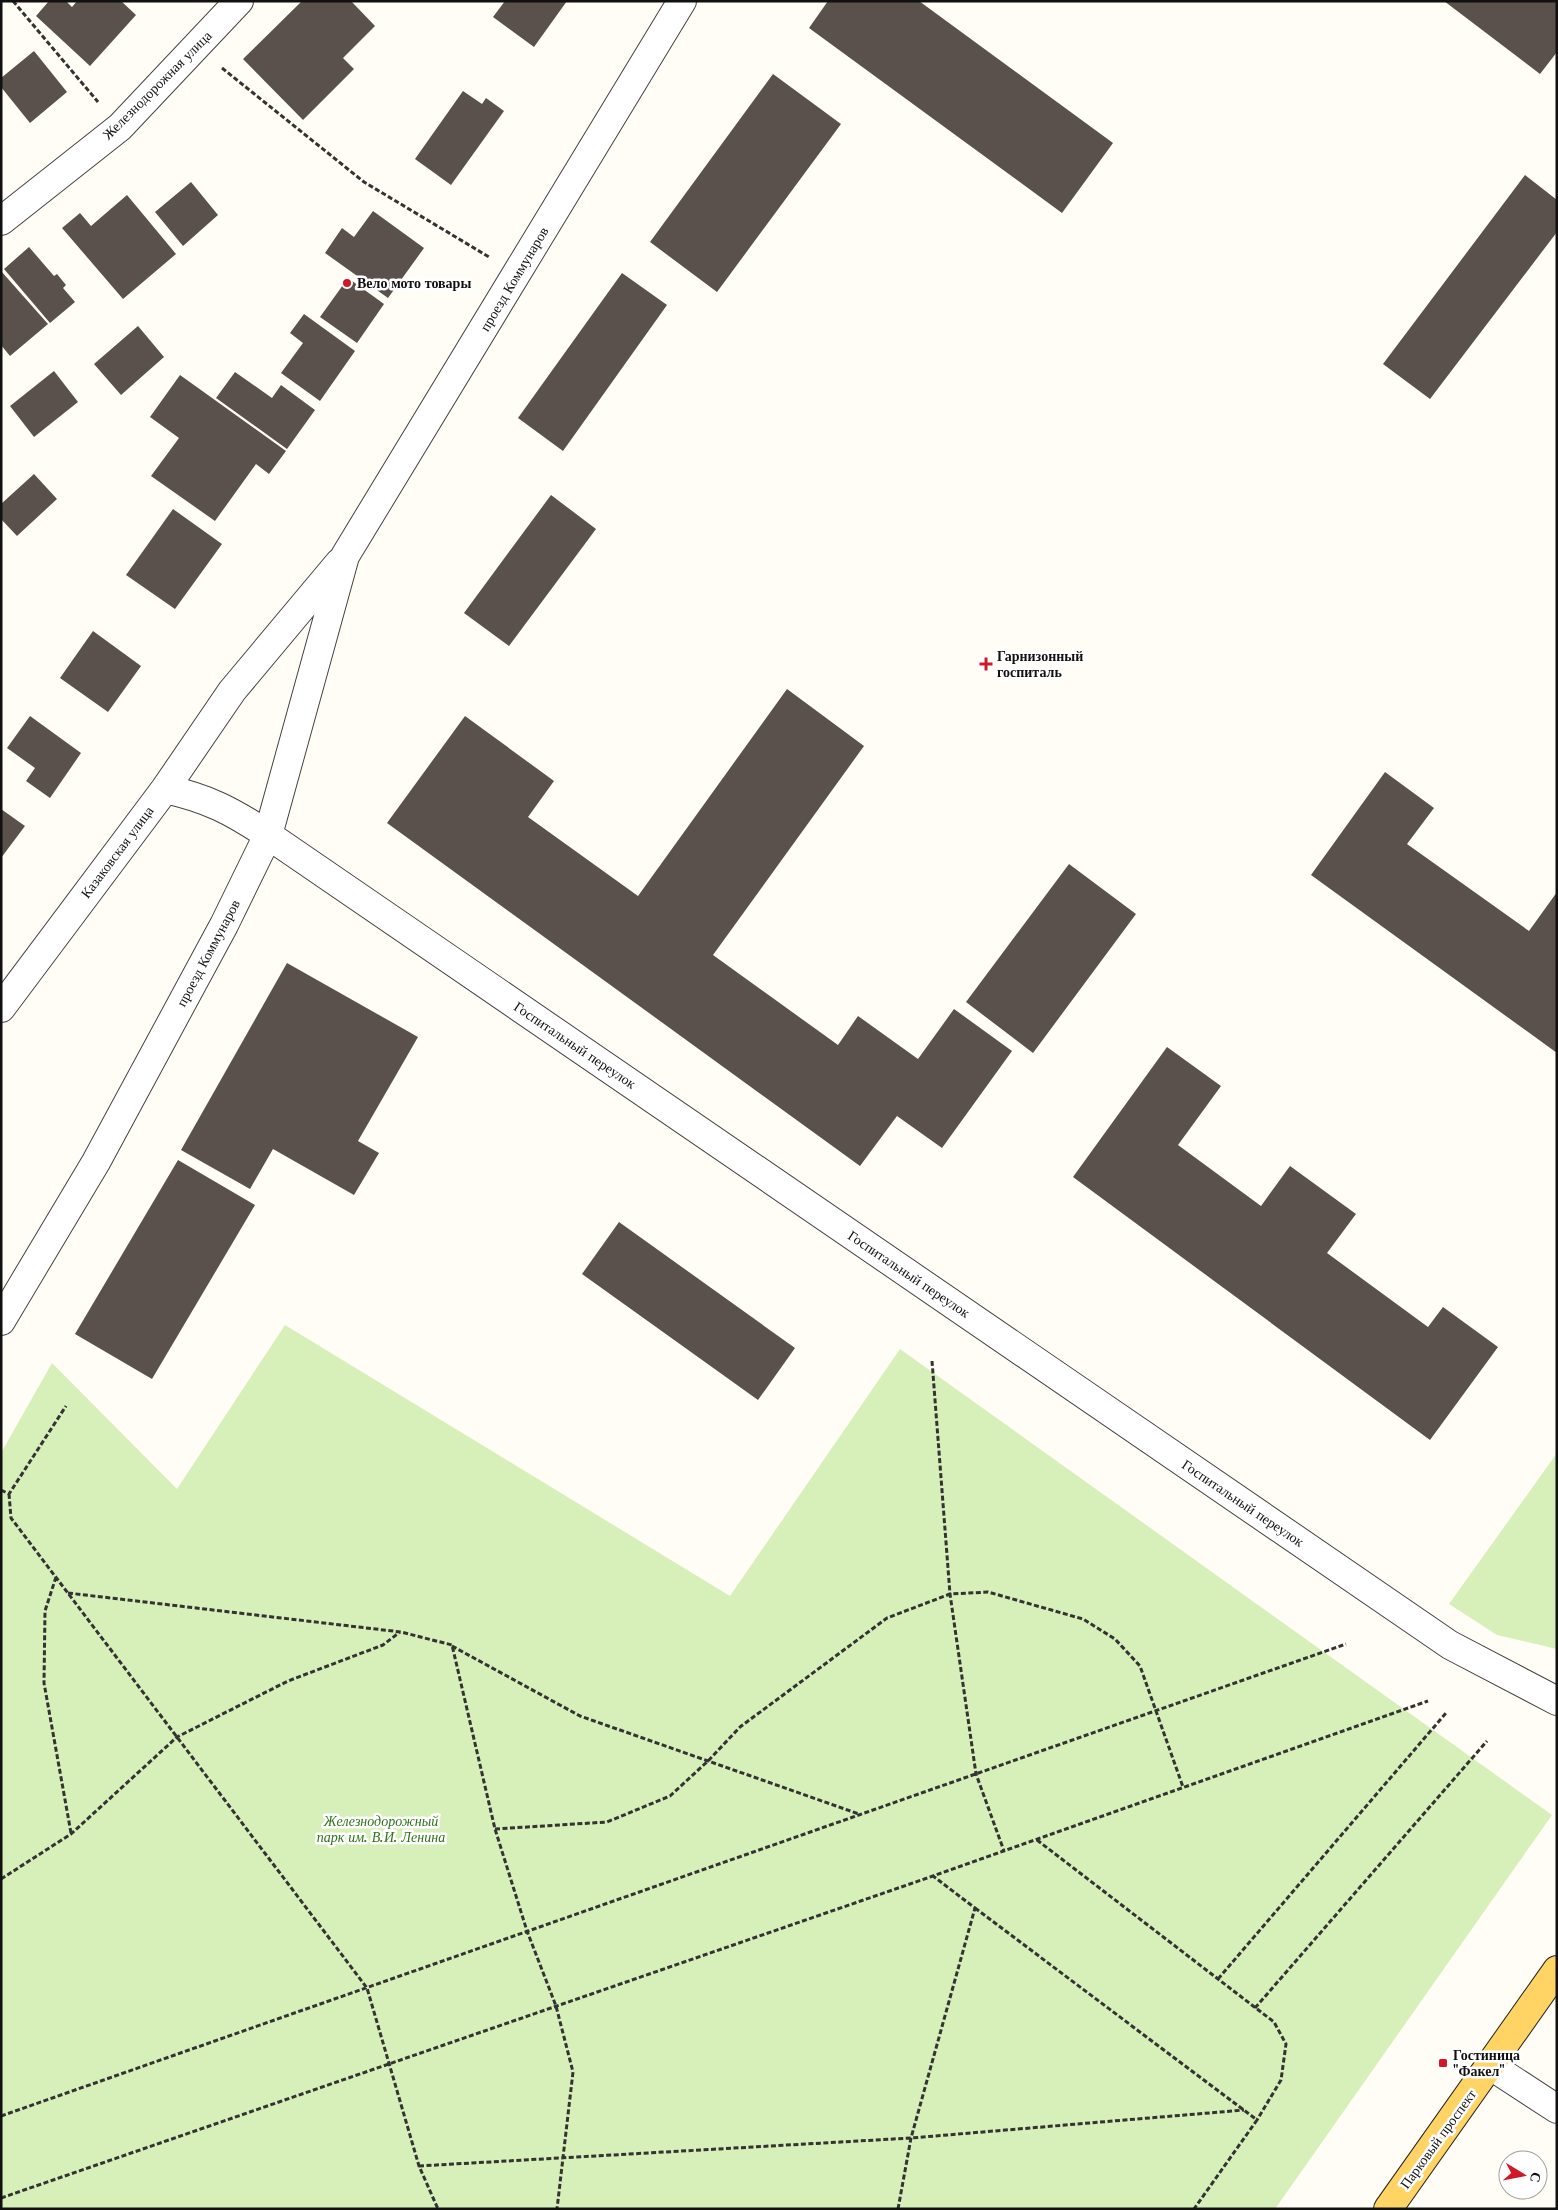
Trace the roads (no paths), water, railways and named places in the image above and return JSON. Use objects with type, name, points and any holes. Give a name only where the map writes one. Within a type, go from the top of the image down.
[{"type":"main road","name":"Парковый проспект","points":[[1388,2209],[1491,2066],[1557,1970]]},
{"type":"street","name":"Железнодорожная улица","points":[[1,221],[120,127],[239,1]]},
{"type":"street","name":"проезд Коммунаров","points":[[165,789],[232,690],[345,556],[518,274],[682,1]]},
{"type":"street","name":"проезд Коммунаров","points":[[1,1321],[96,1162],[224,925],[268,835],[345,556]]},
{"type":"street","points":[[165,789],[191,794],[217,804],[268,835]]},
{"type":"street","name":"Казаковская улица","points":[[1,1008],[165,789]]},
{"type":"street","name":"Госпитальный переулок","points":[[268,835],[1450,1645],[1557,1701]]},
{"type":"street","points":[[1491,2066],[1557,2110]]},
{"type":"place","name":"Вело мото товары","points":[[347,283]]},
{"type":"place","name":"Гарнизонный госпиталь","points":[[986,664]]},
{"type":"place","name":"Гостиница \"Факел\"","points":[[1443,2063]]},
{"type":"park label","name":"Железнодорожный парк им. В.И. Ленина","points":[[381,1829]]}]
